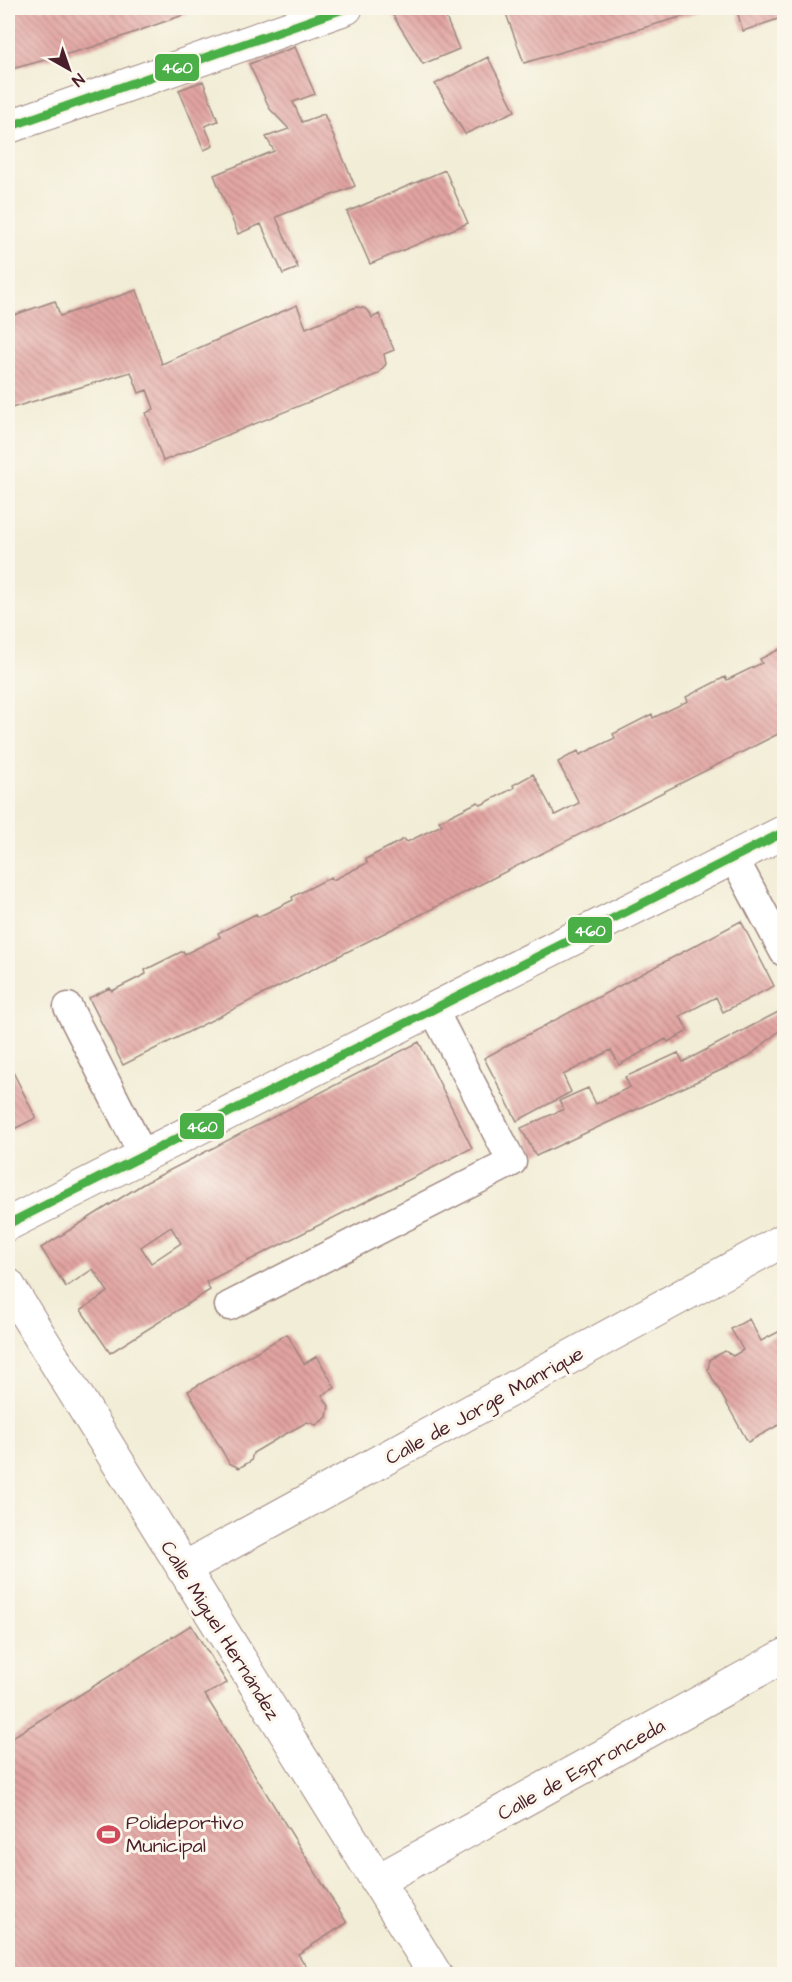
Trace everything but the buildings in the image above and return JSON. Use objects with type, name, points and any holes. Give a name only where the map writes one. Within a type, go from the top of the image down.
[{"type":"street","points":[[8,127],[346,8]]},
{"type":"street","points":[[8,1224],[784,832]]},
{"type":"street","name":"Calle de Jorge Manrique","points":[[183,1569],[784,1240]]},
{"type":"street","name":"Calle Miguel Hernández","points":[[8,1285],[435,1974]]},
{"type":"street","name":"Calle de Espronceda","points":[[377,1881],[784,1656]]},
{"type":"lane","points":[[734,858],[784,952]]},
{"type":"lane","points":[[68,1007],[142,1155]]},
{"type":"lane","points":[[229,1306],[512,1162],[433,1009]]},
{"type":"transit line","name":"460","points":[[8,127],[346,8]]},
{"type":"transit line","name":"460","points":[[8,1224],[784,832]]},
{"type":"place","name":"Polideportivo Municipal","points":[[108,1834]]}]
